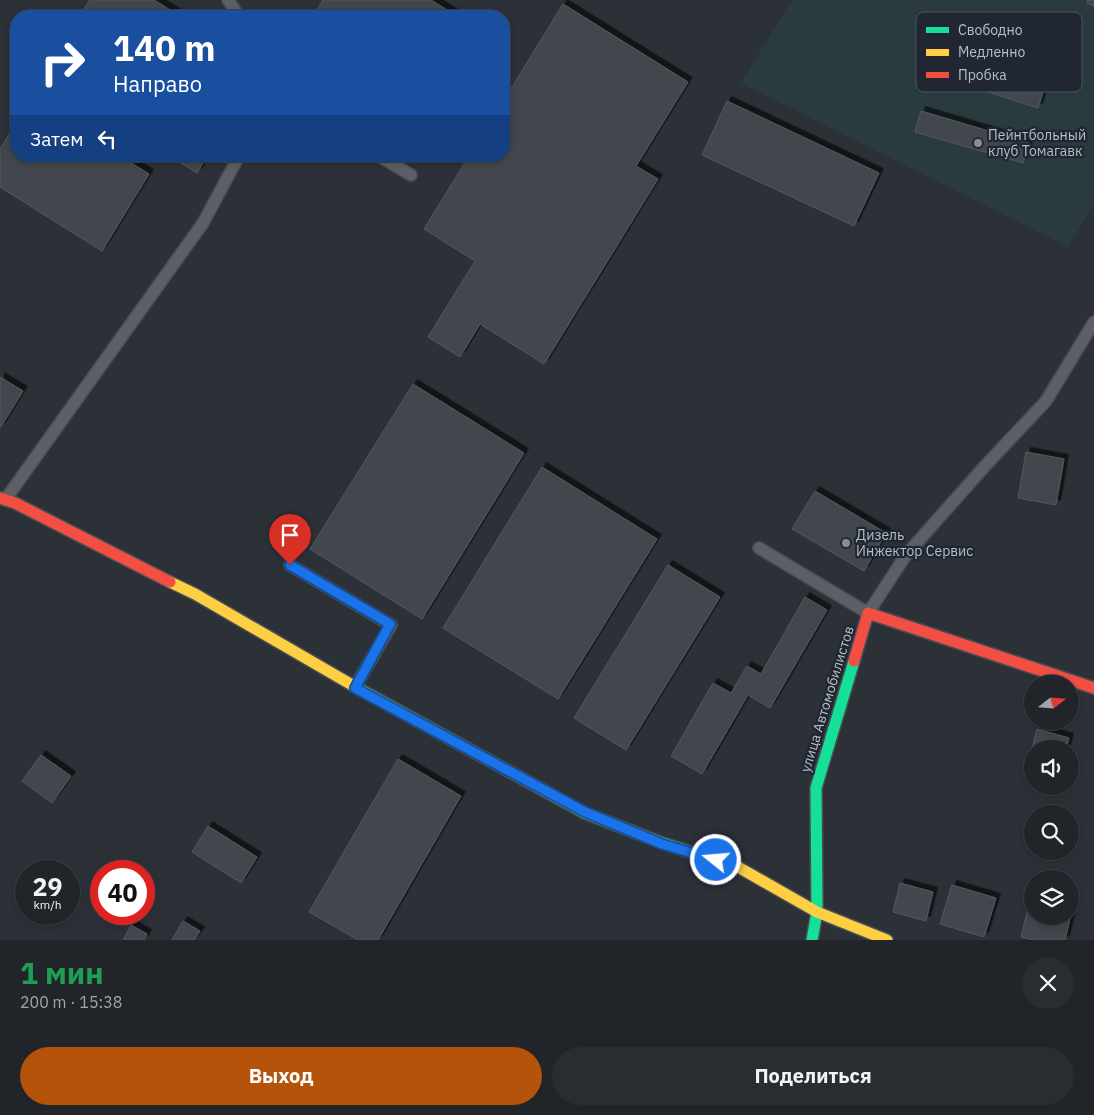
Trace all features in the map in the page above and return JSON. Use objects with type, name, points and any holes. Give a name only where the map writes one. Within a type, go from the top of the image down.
[{"type":"street","points":[[3,499],[15,502],[196,594],[355,688],[585,812],[662,844],[734,865],[817,912],[887,940]]},
{"type":"street","name":"улица Автомобилистов","points":[[812,940],[817,912],[816,788],[868,613],[1094,688]]},
{"type":"lane","points":[[3,499],[203,223],[236,162]]},
{"type":"lane","points":[[389,162],[411,175]]},
{"type":"lane","points":[[759,548],[868,613],[906,555],[1046,401],[1094,322]]},
{"type":"lane","points":[[290,565],[390,624],[355,688]]},
{"type":"shaded area","name":"Пейнтбольный клуб Томагавк","points":[[792,0],[1094,0],[1094,203],[1068,247],[741,83]]},
{"type":"building","points":[[90,0],[154,0],[170,10],[83,10]]},
{"type":"building","points":[[323,0],[431,0],[447,10],[317,10]]},
{"type":"building","points":[[1088,0],[1094,0],[1094,6],[1087,3]]},
{"type":"building","points":[[563,4],[688,82],[636,166],[658,179],[544,364],[480,324],[460,357],[428,337],[475,261],[424,229],[465,162],[510,162],[510,90]]},
{"type":"building","points":[[989,92],[1043,92],[1038,108]]},
{"type":"building","points":[[727,101],[879,173],[854,226],[702,155]]},
{"type":"building","points":[[921,111],[1029,143],[1023,163],[915,132]]},
{"type":"building","points":[[10,133],[10,162],[130,162],[149,174],[102,251],[0,187],[0,149]]},
{"type":"building","points":[[180,162],[203,162],[197,173]]},
{"type":"building","points":[[0,377],[23,391],[0,428]]},
{"type":"building","points":[[413,384],[524,453],[422,619],[310,549]]},
{"type":"building","points":[[1026,452],[1064,459],[1056,505],[1018,498]]},
{"type":"building","points":[[542,467],[657,539],[558,699],[443,628]]},
{"type":"building","points":[[815,491],[886,533],[864,571],[792,529]]},
{"type":"building","points":[[668,565],[720,597],[626,750],[574,718]]},
{"type":"building","points":[[805,597],[827,610],[770,708],[748,695],[702,774],[671,756],[713,683],[731,693],[747,666],[761,674]]},
{"type":"building","points":[[1037,730],[1069,738],[1068,740],[1034,740]]},
{"type":"building","points":[[41,755],[71,776],[52,803],[22,781]]},
{"type":"building","points":[[398,759],[461,796],[378,940],[358,940],[309,912]]},
{"type":"building","points":[[208,826],[257,857],[241,883],[192,852]]},
{"type":"building","points":[[900,883],[933,892],[926,921],[893,912]]},
{"type":"building","points":[[952,885],[996,898],[984,937],[940,924]]},
{"type":"building","points":[[183,921],[200,931],[194,940],[172,940]]},
{"type":"building","points":[[131,925],[147,934],[144,940],[123,940]]},
{"type":"building","points":[[1024,925],[1068,925],[1065,940],[1034,940],[1021,937]]},
{"type":"traffic: fast","points":[[812,940],[817,912],[816,788],[854,661]]},
{"type":"traffic: fast","points":[[359,689],[585,813],[662,843],[738,867]]},
{"type":"traffic: slow","points":[[170,582],[195,594],[359,689]]},
{"type":"traffic: slow","points":[[738,867],[817,912],[887,940]]},
{"type":"traffic: jam","points":[[0,498],[15,503],[170,582]]},
{"type":"traffic: jam","points":[[854,661],[868,613],[1094,688]]},
{"type":"place","name":"Пейнтбольный клуб Томагавк","points":[[978,143]]},
{"type":"place","name":"Дизель Инжектор Сервис","points":[[846,543]]},
{"type":"route","points":[[290,565],[390,624],[355,688],[585,812],[662,844],[716,860]]}]
